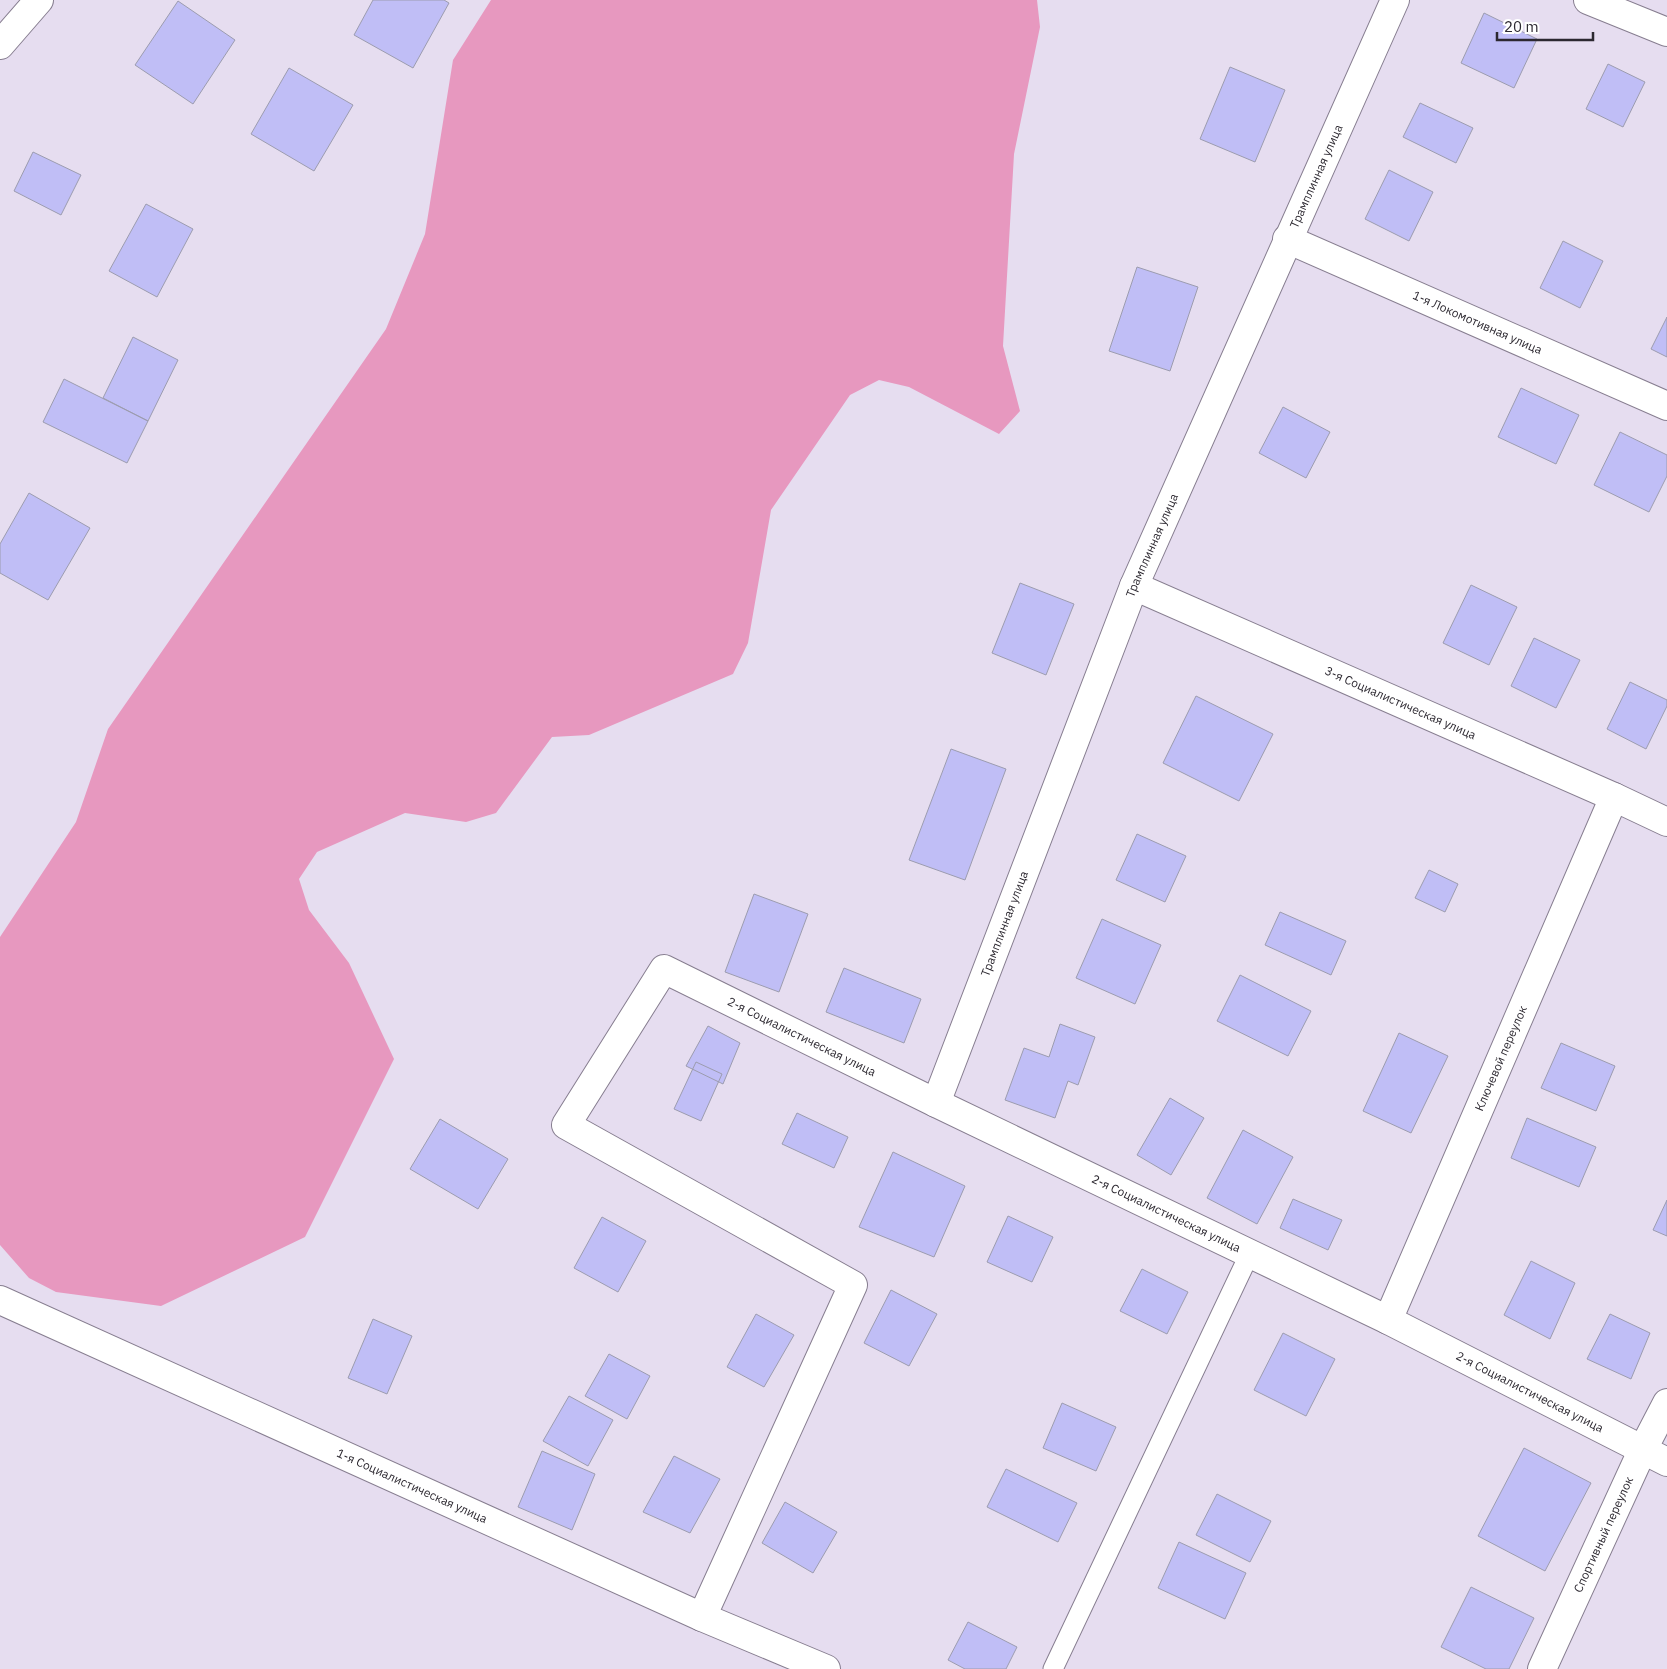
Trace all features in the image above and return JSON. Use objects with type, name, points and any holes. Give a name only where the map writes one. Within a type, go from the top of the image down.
[{"type":"street","points":[[0,45],[38,0]]},
{"type":"street","name":"Трамплинная улица","points":[[936,1103],[1134,586],[1395,0]]},
{"type":"street","points":[[1588,0],[1667,32]]},
{"type":"street","name":"1-я Локомотивная улица","points":[[1287,239],[1667,406]]},
{"type":"street","name":"3-я Социалистическая улица","points":[[1134,586],[1667,822]]},
{"type":"street","name":"Ключевой переулок","points":[[1388,1320],[1614,797]]},
{"type":"street","name":"2-я Социалистическая улица","points":[[702,1617],[853,1285],[566,1125],[664,969],[936,1103],[1388,1320],[1667,1462]]},
{"type":"street","name":"1-я Социалистическая улица","points":[[0,1300],[702,1617],[826,1669]]},
{"type":"street","name":"Спортивный переулок","points":[[1542,1669],[1642,1450],[1667,1402]]},
{"type":"lane","points":[[1053,1669],[1249,1254]]},
{"type":"shaded area","points":[[491,0],[1037,0],[1040,27],[1014,154],[1003,346],[1020,411],[999,434],[909,387],[879,380],[850,395],[771,510],[748,643],[733,674],[589,735],[552,737],[496,813],[466,822],[405,813],[317,852],[299,879],[309,910],[349,963],[394,1059],[305,1237],[161,1306],[56,1292],[29,1278],[0,1245],[0,937],[76,822],[108,729],[386,329],[425,234],[453,60]]},
{"type":"building","points":[[373,0],[444,0],[449,3],[413,68],[354,35]]},
{"type":"building","points":[[178,1],[235,40],[193,104],[135,65]]},
{"type":"building","points":[[1484,13],[1537,39],[1514,88],[1461,63]]},
{"type":"building","points":[[1608,64],[1645,82],[1623,127],[1586,109]]},
{"type":"building","points":[[1230,67],[1285,90],[1255,162],[1200,139]]},
{"type":"building","points":[[289,68],[353,105],[314,171],[251,134]]},
{"type":"building","points":[[1420,103],[1473,128],[1456,163],[1403,137]]},
{"type":"building","points":[[33,152],[81,175],[61,215],[14,191]]},
{"type":"building","points":[[1389,170],[1433,192],[1409,241],[1365,219]]},
{"type":"building","points":[[146,204],[193,229],[157,297],[109,271]]},
{"type":"building","points":[[1563,241],[1603,261],[1580,308],[1540,288]]},
{"type":"building","points":[[1137,267],[1198,287],[1170,371],[1109,351]]},
{"type":"building","points":[[1667,317],[1667,357],[1651,349]]},
{"type":"building","points":[[133,337],[178,360],[148,421],[103,398]]},
{"type":"building","points":[[64,379],[148,421],[127,463],[43,422]]},
{"type":"building","points":[[1521,388],[1579,415],[1556,464],[1498,437]]},
{"type":"building","points":[[1283,407],[1330,432],[1306,478],[1259,453]]},
{"type":"building","points":[[1620,432],[1667,455],[1667,476],[1649,512],[1594,485]]},
{"type":"building","points":[[29,493],[90,528],[48,600],[0,573],[0,544]]},
{"type":"building","points":[[1020,583],[1074,604],[1046,675],[992,653]]},
{"type":"building","points":[[1471,585],[1517,607],[1489,665],[1443,643]]},
{"type":"building","points":[[1534,638],[1580,660],[1556,708],[1511,686]]},
{"type":"building","points":[[1630,682],[1667,700],[1667,706],[1646,749],[1607,729]]},
{"type":"building","points":[[1196,696],[1273,734],[1239,801],[1163,763]]},
{"type":"building","points":[[951,749],[1006,769],[965,880],[909,860]]},
{"type":"building","points":[[1137,834],[1186,856],[1165,902],[1116,880]]},
{"type":"building","points":[[1429,870],[1458,884],[1445,912],[1415,898]]},
{"type":"building","points":[[754,894],[808,914],[779,992],[725,972]]},
{"type":"building","points":[[1280,912],[1346,941],[1331,975],[1265,945]]},
{"type":"building","points":[[1102,919],[1161,945],[1135,1004],[1076,978]]},
{"type":"building","points":[[844,968],[921,999],[904,1043],[826,1012]]},
{"type":"building","points":[[1240,975],[1311,1011],[1288,1056],[1217,1021]]},
{"type":"building","points":[[1060,1024],[1095,1037],[1078,1085],[1068,1081],[1055,1118],[1005,1100],[1024,1048],[1049,1057]]},
{"type":"building","points":[[708,1026],[740,1043],[723,1084],[686,1066]]},
{"type":"building","points":[[1399,1033],[1448,1056],[1411,1133],[1363,1111]]},
{"type":"building","points":[[1561,1043],[1615,1066],[1596,1111],[1541,1088]]},
{"type":"building","points":[[696,1062],[722,1074],[701,1121],[674,1109]]},
{"type":"building","points":[[1170,1098],[1204,1118],[1171,1175],[1137,1155]]},
{"type":"building","points":[[797,1113],[848,1137],[834,1168],[782,1144]]},
{"type":"building","points":[[1527,1118],[1596,1147],[1579,1187],[1511,1158]]},
{"type":"building","points":[[440,1119],[508,1159],[478,1209],[410,1169]]},
{"type":"building","points":[[1243,1130],[1293,1157],[1257,1224],[1207,1198]]},
{"type":"building","points":[[893,1152],[965,1186],[934,1257],[859,1227]]},
{"type":"building","points":[[1293,1199],[1342,1220],[1328,1250],[1280,1228]]},
{"type":"building","points":[[1667,1200],[1667,1236],[1653,1230]]},
{"type":"building","points":[[1008,1216],[1053,1237],[1032,1282],[987,1262]]},
{"type":"building","points":[[602,1217],[646,1241],[618,1292],[574,1268]]},
{"type":"building","points":[[1531,1261],[1575,1283],[1550,1339],[1504,1315]]},
{"type":"building","points":[[1142,1269],[1188,1292],[1167,1334],[1120,1311]]},
{"type":"building","points":[[891,1290],[937,1314],[909,1366],[864,1343]]},
{"type":"building","points":[[756,1314],[794,1335],[764,1387],[727,1367]]},
{"type":"building","points":[[1610,1314],[1650,1333],[1631,1379],[1587,1359]]},
{"type":"building","points":[[373,1319],[412,1336],[387,1394],[348,1378]]},
{"type":"building","points":[[1283,1333],[1335,1359],[1306,1416],[1254,1390]]},
{"type":"building","points":[[609,1354],[650,1376],[627,1419],[585,1396]]},
{"type":"building","points":[[569,1396],[613,1420],[588,1466],[543,1441]]},
{"type":"building","points":[[1062,1403],[1116,1427],[1096,1471],[1043,1448]]},
{"type":"building","points":[[1524,1448],[1591,1483],[1545,1571],[1478,1536]]},
{"type":"building","points":[[542,1451],[595,1474],[572,1530],[518,1507]]},
{"type":"building","points":[[674,1456],[720,1479],[690,1533],[643,1512]]},
{"type":"building","points":[[1006,1469],[1077,1503],[1058,1542],[987,1507]]},
{"type":"building","points":[[1217,1494],[1271,1521],[1250,1562],[1196,1535]]},
{"type":"building","points":[[785,1502],[837,1532],[813,1573],[762,1543]]},
{"type":"building","points":[[1179,1542],[1246,1573],[1225,1619],[1158,1588]]},
{"type":"building","points":[[1471,1587],[1534,1618],[1509,1669],[1486,1669],[1441,1647]]},
{"type":"building","points":[[968,1622],[1017,1647],[1006,1669],[965,1669],[948,1660]]}]
